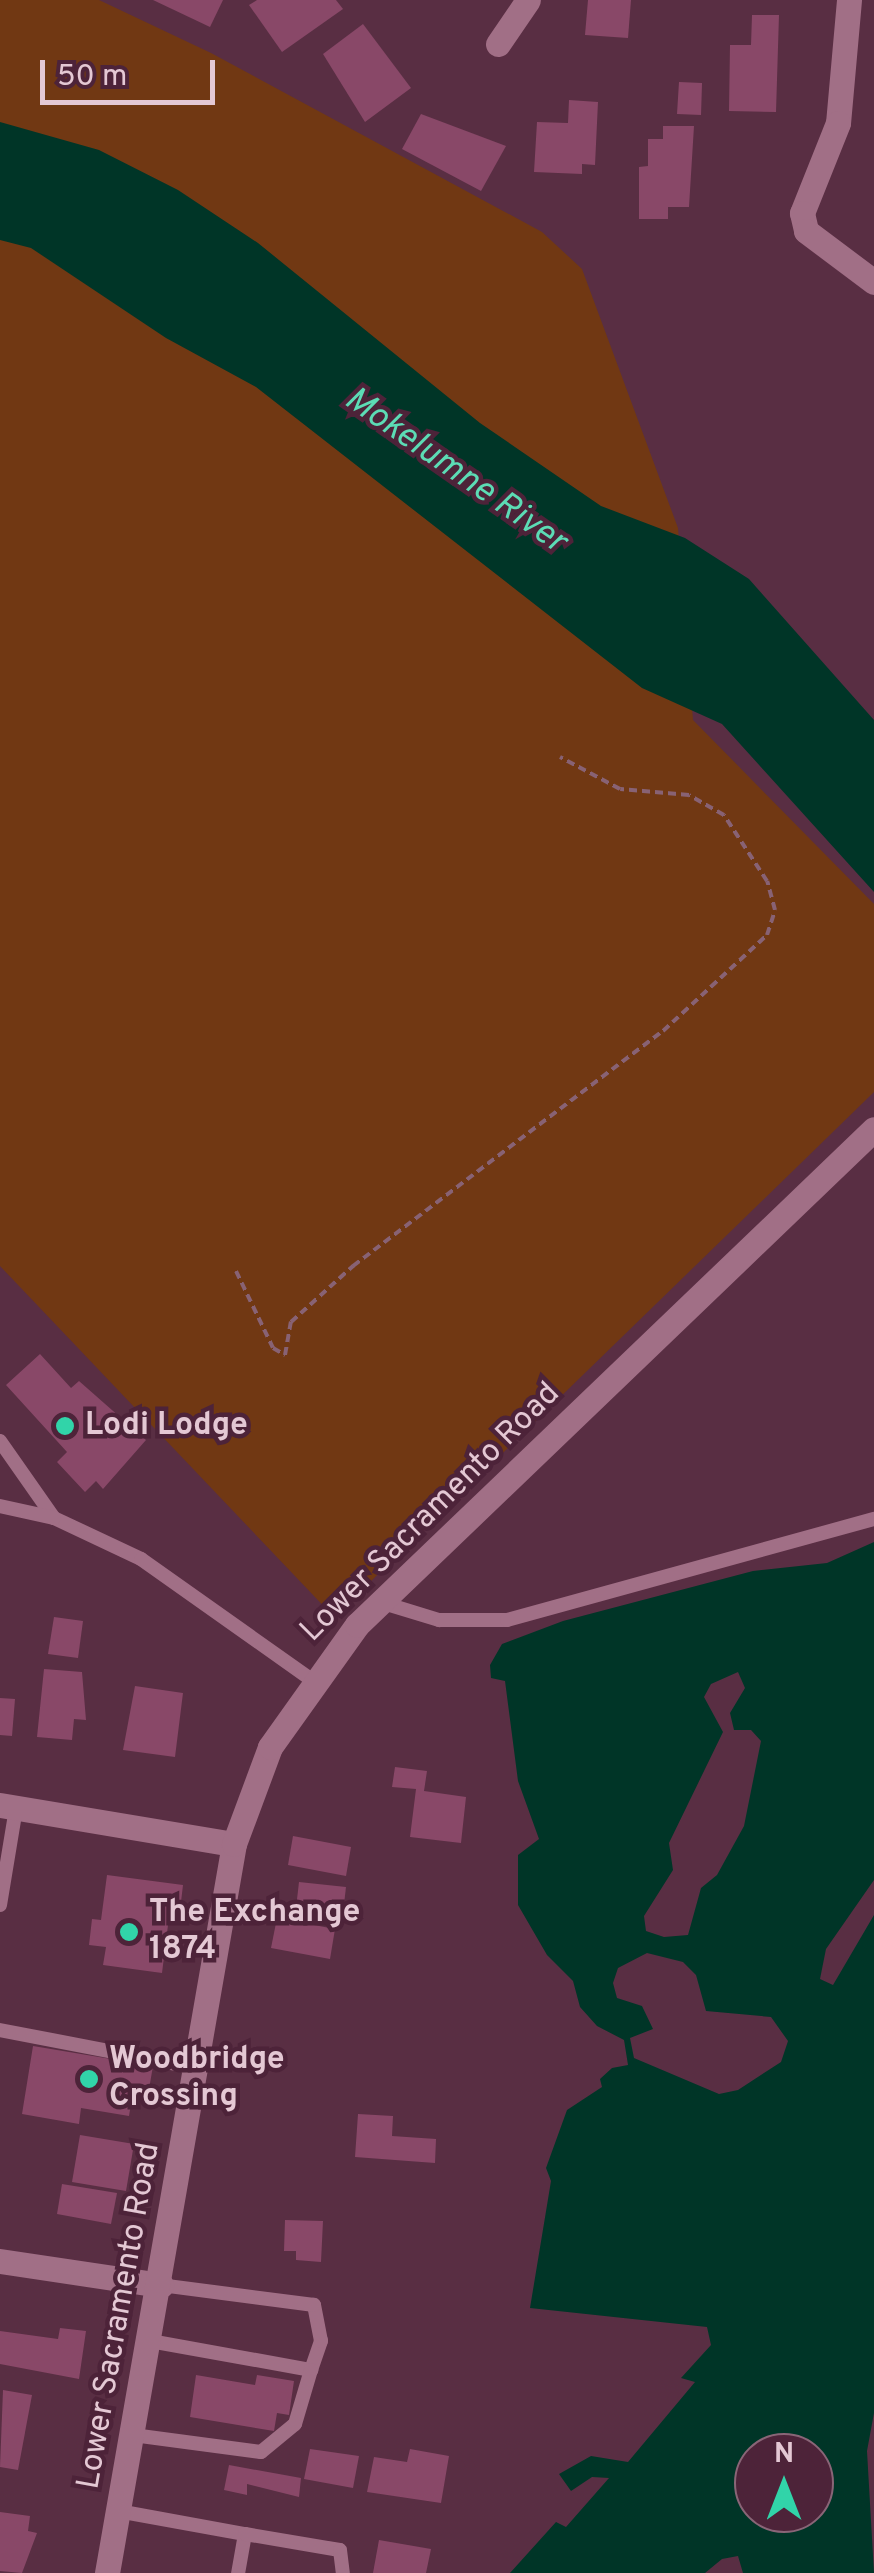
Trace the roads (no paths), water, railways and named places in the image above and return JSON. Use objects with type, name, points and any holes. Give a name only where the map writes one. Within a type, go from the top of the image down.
[{"type":"main road","points":[[498,44],[528,0]]},
{"type":"main road","points":[[849,0],[838,124],[802,213],[806,231],[874,282]]},
{"type":"main road","name":"Lower Sacramento Road","points":[[107,2573],[161,2285],[234,1844],[270,1747],[312,1680],[380,1602],[874,1128]]},
{"type":"main road","points":[[8,1806],[234,1844]]},
{"type":"main road","points":[[0,2261],[161,2285]]},
{"type":"lane","points":[[0,1441],[54,1518]]},
{"type":"lane","points":[[0,1506],[54,1518],[141,1559],[312,1680]]},
{"type":"lane","points":[[380,1602],[439,1620],[507,1620],[874,1519]]},
{"type":"lane","points":[[0,1905],[8,1806]]},
{"type":"lane","points":[[0,2030],[197,2068]]},
{"type":"lane","points":[[133,2435],[260,2452],[295,2424],[320,2341],[314,2305],[161,2285]]},
{"type":"lane","points":[[150,2341],[311,2370]]},
{"type":"lane","points":[[118,2510],[340,2550],[346,2558],[343,2573]]},
{"type":"lane","points":[[238,2573],[246,2534]]},
{"type":"water","name":"Mokelumne River","points":[[0,122],[99,150],[178,190],[258,243],[480,423],[601,506],[685,538],[749,579],[874,720],[874,892],[722,724],[642,688],[256,387],[166,338],[31,248],[0,240]]},
{"type":"water","points":[[874,1542],[874,1880],[826,1949],[820,1979],[833,1985],[874,1915],[874,2413],[867,2451],[874,2573],[743,2573],[738,2556],[722,2559],[705,2573],[510,2573],[556,2522],[566,2527],[609,2478],[592,2477],[571,2491],[559,2474],[591,2456],[628,2462],[695,2382],[681,2378],[711,2345],[707,2327],[530,2308],[551,2181],[546,2168],[567,2110],[602,2087],[600,2079],[612,2068],[628,2065],[624,2040],[597,2026],[580,2007],[573,1981],[547,1955],[518,1905],[518,1855],[539,1839],[518,1781],[505,1681],[491,1678],[490,1665],[502,1644],[563,1621],[753,1571],[827,1563]],"holes":[[[738,1672],[745,1688],[730,1713],[734,1730],[751,1730],[761,1741],[744,1826],[717,1875],[701,1888],[688,1935],[664,1937],[646,1931],[644,1916],[673,1870],[669,1843],[723,1732],[704,1697],[711,1684]],[[647,1953],[683,1962],[696,1975],[706,2011],[771,2017],[788,2041],[781,2062],[738,2090],[719,2094],[634,2058],[630,2038],[653,2029],[642,2006],[617,1998],[613,1983],[618,1968]]]},
{"type":"place","name":"Lodi Lodge","points":[[65,1426]]},
{"type":"place","name":"The Exchange 1874","points":[[129,1932]]},
{"type":"place","name":"Woodbridge Crossing","points":[[89,2079]]}]
